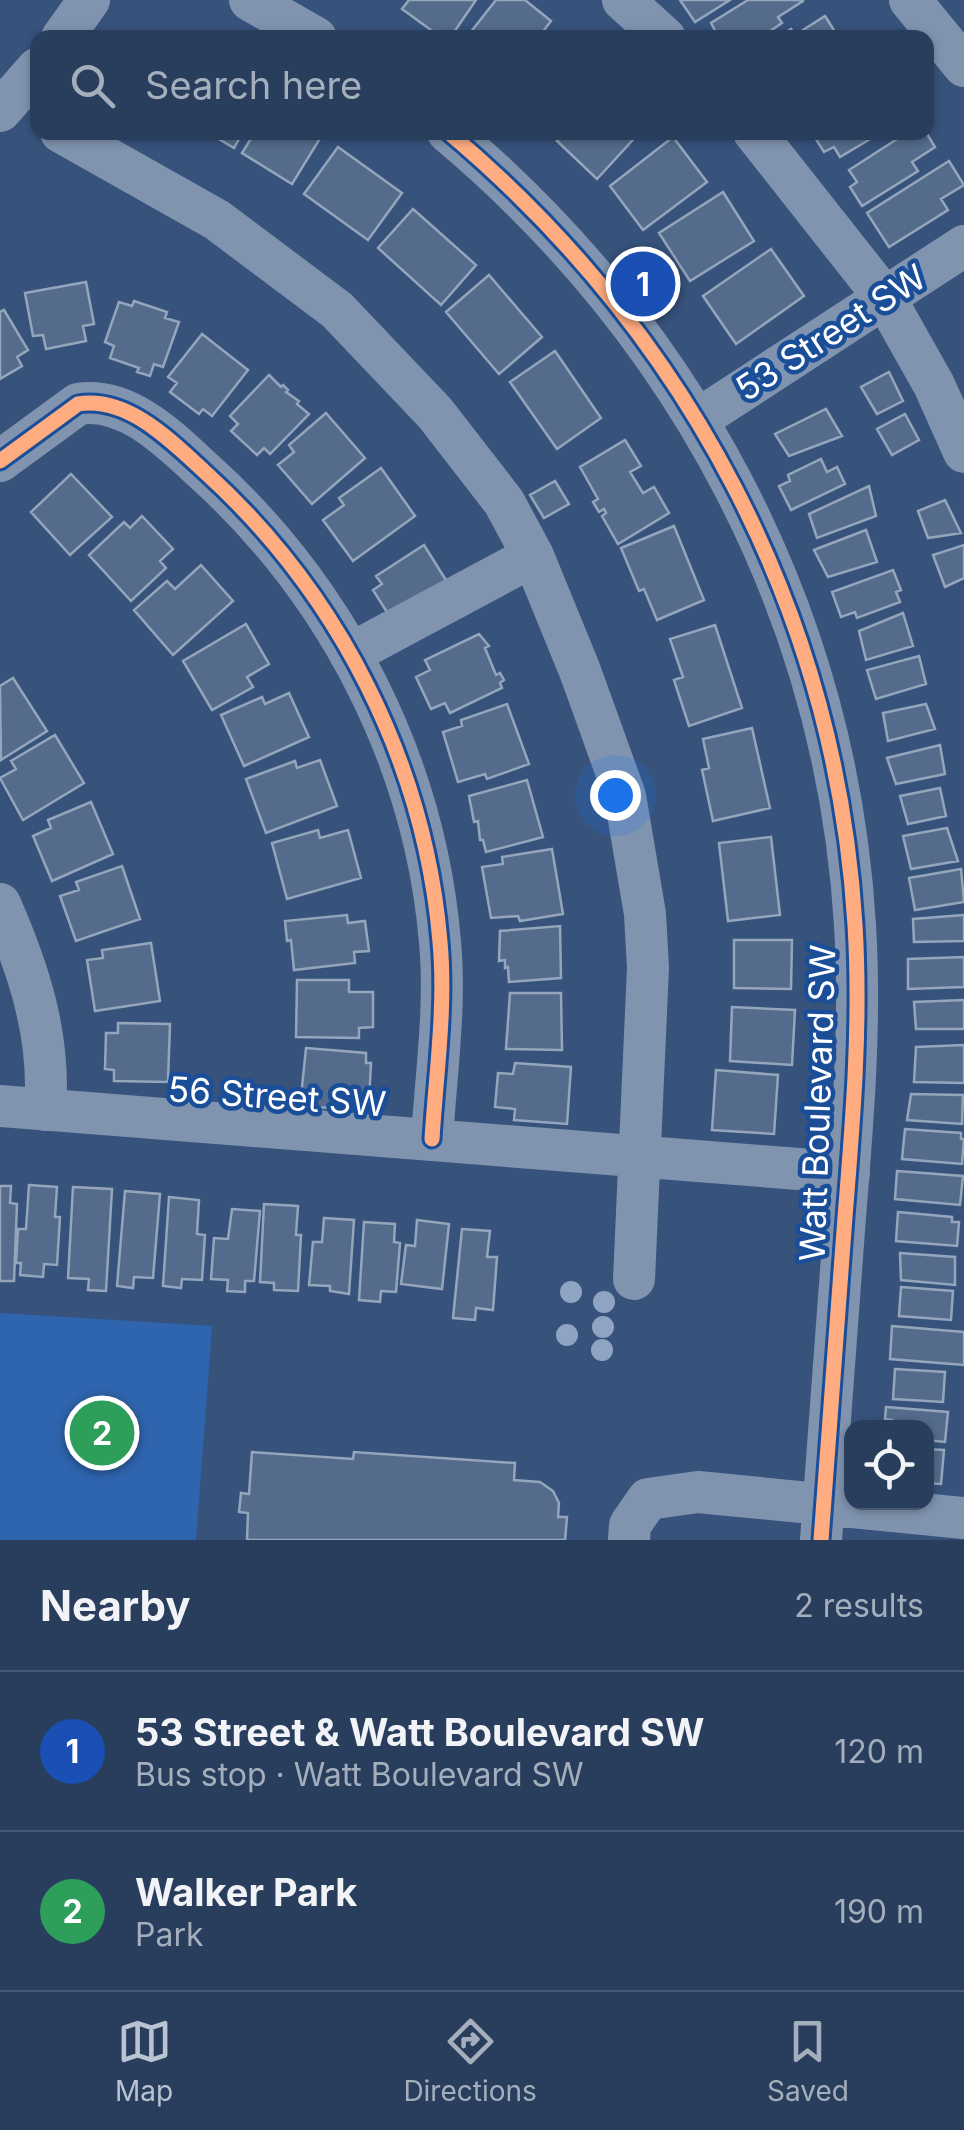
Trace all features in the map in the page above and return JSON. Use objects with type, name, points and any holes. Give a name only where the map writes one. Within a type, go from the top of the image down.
[{"type":"street","points":[[68,30],[90,0]]},
{"type":"street","points":[[250,0],[302,30]]},
{"type":"street","points":[[624,0],[656,30]]},
{"type":"street","points":[[910,0],[964,66]]},
{"type":"street","points":[[75,140],[217,220],[337,310],[446,428],[504,502],[533,556],[625,796],[637,853],[648,968],[634,1279]]},
{"type":"street","name":"Watt Boulevard SW","points":[[457,140],[516,192],[611,296],[697,420],[756,527],[811,672],[832,753],[848,847],[857,1013],[822,1523]]},
{"type":"street","points":[[761,140],[885,298],[934,384],[964,452]]},
{"type":"street","name":"53 Street SW","points":[[697,420],[964,246]]},
{"type":"street","points":[[0,461],[67,409],[92,402],[134,416],[218,484],[306,586],[350,654],[378,704],[401,759],[426,848],[440,944],[440,1030],[432,1139]]},
{"type":"street","points":[[350,654],[533,556]]},
{"type":"street","points":[[0,904],[45,1043],[46,1110]]},
{"type":"street","name":"56 Street SW","points":[[0,1106],[848,1172]]},
{"type":"street","points":[[628,1540],[630,1525],[648,1499],[698,1492],[794,1500],[822,1523],[964,1518]]},
{"type":"shaded area","points":[[0,1313],[212,1326],[196,1540],[0,1540]]},
{"type":"building","points":[[409,0],[476,0],[455,30],[431,30],[402,9]]},
{"type":"building","points":[[496,0],[525,0],[551,21],[544,30],[472,30]]},
{"type":"building","points":[[680,0],[730,0],[695,22]]},
{"type":"building","points":[[748,0],[803,0],[778,17],[782,23],[772,30],[715,30],[711,23]]},
{"type":"building","points":[[825,16],[834,30],[803,30]]},
{"type":"building","points":[[220,140],[238,140],[234,148]]},
{"type":"building","points":[[250,140],[319,140],[292,184],[242,153]]},
{"type":"building","points":[[558,140],[633,140],[597,179]]},
{"type":"building","points":[[669,140],[675,140],[707,182],[643,230],[610,186]]},
{"type":"building","points":[[816,140],[869,140],[840,157],[834,147],[824,152]]},
{"type":"building","points":[[896,140],[931,140],[935,147],[912,162],[918,171],[862,206],[850,187],[857,182],[849,170]]},
{"type":"building","points":[[338,147],[402,193],[368,240],[304,194]]},
{"type":"building","points":[[949,161],[964,185],[941,199],[948,210],[889,247],[867,213]]},
{"type":"building","points":[[723,192],[754,241],[690,281],[659,233]]},
{"type":"building","points":[[413,209],[476,265],[441,305],[378,248]]},
{"type":"building","points":[[771,249],[804,296],[736,344],[703,296]]},
{"type":"building","points":[[489,275],[542,337],[499,374],[446,312]]},
{"type":"building","points":[[86,282],[94,324],[83,326],[86,341],[46,349],[43,335],[33,336],[25,293]]},
{"type":"building","points":[[134,301],[167,312],[165,318],[179,322],[163,367],[154,364],[150,376],[110,358],[114,346],[105,342],[119,302],[132,306]]},
{"type":"building","points":[[4,310],[28,350],[17,357],[22,366],[0,379],[0,312]]},
{"type":"building","points":[[202,334],[248,370],[212,416],[203,409],[199,414],[170,392],[177,383],[168,377]]},
{"type":"building","points":[[555,351],[601,418],[557,449],[510,382]]},
{"type":"building","points":[[889,372],[903,401],[877,414],[861,387]]},
{"type":"building","points":[[269,375],[309,414],[270,454],[264,448],[257,455],[231,431],[238,424],[230,416]]},
{"type":"building","points":[[826,409],[842,436],[789,456],[775,434]]},
{"type":"building","points":[[326,413],[365,458],[312,504],[278,465],[294,452],[289,445]]},
{"type":"building","points":[[905,414],[919,440],[892,455],[877,429]]},
{"type":"building","points":[[625,440],[641,466],[630,472],[643,493],[654,487],[669,513],[618,544],[602,516],[606,513],[604,509],[599,512],[593,502],[598,499],[580,467]]},
{"type":"building","points":[[821,459],[827,472],[837,467],[845,484],[791,510],[779,486],[790,481],[788,475]]},
{"type":"building","points":[[381,468],[415,516],[353,561],[323,520],[344,505],[339,498]]},
{"type":"building","points":[[71,474],[112,517],[70,555],[31,512]]},
{"type":"building","points":[[555,481],[569,504],[544,518],[530,495]]},
{"type":"building","points":[[869,486],[876,516],[817,538],[809,514]]},
{"type":"building","points":[[945,500],[961,533],[928,538],[918,511]]},
{"type":"building","points":[[142,516],[173,549],[160,561],[166,568],[131,601],[89,555],[124,522],[130,528]]},
{"type":"building","points":[[674,526],[704,600],[657,620],[644,589],[639,591],[621,548]]},
{"type":"building","points":[[866,530],[877,562],[828,577],[814,550]]},
{"type":"building","points":[[424,545],[454,593],[392,620],[373,590],[382,584],[376,576]]},
{"type":"building","points":[[964,545],[964,578],[945,587],[933,555]]},
{"type":"building","points":[[201,565],[233,601],[173,655],[134,610],[167,581],[175,589]]},
{"type":"building","points":[[893,570],[901,590],[896,592],[900,602],[857,618],[855,612],[841,617],[832,592]]},
{"type":"building","points":[[903,613],[913,646],[866,660],[859,631]]},
{"type":"building","points":[[246,624],[269,664],[247,677],[253,687],[212,710],[183,661]]},
{"type":"building","points":[[715,625],[742,708],[689,726],[674,680],[683,677],[670,639]]},
{"type":"building","points":[[479,634],[489,646],[485,648],[496,675],[500,673],[504,680],[500,683],[502,688],[450,713],[445,703],[431,709],[416,677],[430,670],[425,660]]},
{"type":"building","points":[[919,656],[926,684],[876,699],[867,670]]},
{"type":"building","points":[[13,678],[47,731],[1,760],[0,686]]},
{"type":"building","points":[[289,693],[309,737],[244,766],[221,715],[262,697],[265,704]]},
{"type":"building","points":[[507,704],[529,764],[487,779],[485,774],[458,782],[443,732],[462,726],[461,720]]},
{"type":"building","points":[[926,704],[935,729],[888,741],[883,713]]},
{"type":"building","points":[[752,728],[770,808],[713,821],[702,770],[709,768],[703,739]]},
{"type":"building","points":[[55,735],[84,783],[23,820],[0,778],[16,769],[11,761]]},
{"type":"building","points":[[940,745],[945,774],[896,784],[887,758]]},
{"type":"building","points":[[320,760],[337,806],[266,833],[246,779],[295,761],[297,768]]},
{"type":"building","points":[[527,780],[543,837],[486,852],[469,796]]},
{"type":"building","points":[[940,788],[946,816],[908,824],[900,796]]},
{"type":"building","points":[[91,802],[113,854],[52,881],[33,836],[51,828],[48,820]]},
{"type":"building","points":[[947,828],[958,861],[911,869],[903,836]]},
{"type":"building","points":[[318,830],[320,838],[348,830],[361,878],[287,899],[272,843]]},
{"type":"building","points":[[771,837],[780,915],[728,921],[719,843]]},
{"type":"building","points":[[552,849],[563,914],[520,921],[518,916],[491,918],[482,867],[503,864],[502,857]]},
{"type":"building","points":[[122,866],[140,919],[76,941],[60,896],[79,890],[76,882]]},
{"type":"building","points":[[961,869],[964,902],[915,910],[909,878]]},
{"type":"building","points":[[347,915],[348,923],[365,921],[369,951],[354,952],[355,963],[294,970],[285,921]]},
{"type":"building","points":[[964,915],[964,941],[914,942],[913,919]]},
{"type":"building","points":[[560,926],[561,978],[509,982],[505,960],[499,961],[500,931]]},
{"type":"building","points":[[734,940],[792,940],[791,989],[734,988]]},
{"type":"building","points":[[151,943],[160,1001],[95,1011],[87,960],[103,958],[102,950]]},
{"type":"building","points":[[964,957],[964,987],[908,989],[908,959]]},
{"type":"building","points":[[297,980],[349,980],[349,992],[373,992],[373,1027],[359,1028],[359,1038],[296,1037]]},
{"type":"building","points":[[510,993],[561,993],[562,1050],[506,1049]]},
{"type":"building","points":[[964,1000],[964,1029],[916,1029],[914,1002]]},
{"type":"building","points":[[732,1007],[795,1010],[792,1065],[730,1061]]},
{"type":"building","points":[[118,1023],[170,1024],[168,1082],[114,1081],[114,1070],[105,1069],[106,1033],[118,1033]]},
{"type":"building","points":[[964,1045],[964,1083],[914,1082],[916,1047]]},
{"type":"building","points":[[306,1048],[366,1053],[366,1063],[371,1063],[369,1100],[363,1099],[362,1110],[300,1106]]},
{"type":"building","points":[[515,1063],[571,1067],[567,1124],[514,1120],[515,1109],[495,1107],[498,1073],[513,1074]]},
{"type":"building","points":[[716,1070],[778,1075],[774,1134],[712,1130]]},
{"type":"building","points":[[911,1094],[963,1095],[962,1124],[907,1120]]},
{"type":"building","points":[[905,1129],[961,1133],[962,1164],[902,1159]]},
{"type":"building","points":[[897,1171],[963,1176],[960,1205],[895,1199]]},
{"type":"building","points":[[29,1185],[57,1187],[57,1265],[44,1264],[43,1277],[20,1275],[21,1263],[16,1263],[18,1229],[26,1229]]},
{"type":"building","points":[[0,1186],[11,1186],[10,1203],[17,1204],[14,1281],[0,1281]]},
{"type":"building","points":[[73,1187],[112,1189],[106,1291],[88,1290],[89,1279],[68,1278]]},
{"type":"building","points":[[125,1191],[160,1194],[153,1278],[134,1277],[133,1288],[117,1286]]},
{"type":"building","points":[[169,1197],[199,1200],[197,1234],[205,1235],[202,1280],[182,1279],[181,1288],[163,1286]]},
{"type":"building","points":[[264,1204],[298,1206],[298,1291],[274,1290],[274,1283],[260,1282]]},
{"type":"building","points":[[232,1209],[260,1211],[254,1281],[245,1281],[245,1292],[227,1291],[228,1280],[211,1279],[214,1238],[228,1239]]},
{"type":"building","points":[[898,1212],[952,1217],[952,1222],[959,1222],[957,1246],[896,1241]]},
{"type":"building","points":[[324,1218],[354,1220],[349,1294],[330,1291],[330,1286],[309,1285],[313,1242],[322,1242]]},
{"type":"building","points":[[417,1220],[449,1224],[442,1289],[401,1284],[406,1245],[415,1246]]},
{"type":"building","points":[[364,1222],[395,1224],[394,1242],[400,1243],[396,1292],[381,1291],[380,1302],[359,1300]]},
{"type":"building","points":[[462,1229],[490,1231],[487,1257],[497,1257],[493,1310],[476,1308],[475,1320],[453,1318]]},
{"type":"building","points":[[900,1253],[955,1257],[955,1285],[901,1280]]},
{"type":"building","points":[[901,1287],[953,1291],[951,1320],[899,1316]]},
{"type":"building","points":[[892,1326],[964,1332],[964,1365],[890,1359]]},
{"type":"building","points":[[895,1369],[945,1372],[943,1402],[893,1399]]},
{"type":"building","points":[[886,1407],[948,1412],[945,1442],[934,1441],[934,1420],[885,1419]]},
{"type":"building","points":[[934,1449],[944,1450],[941,1484],[934,1484]]},
{"type":"building","points":[[252,1452],[353,1459],[354,1452],[515,1463],[514,1480],[540,1482],[553,1491],[559,1503],[558,1517],[567,1517],[565,1540],[247,1540],[248,1513],[239,1512],[241,1493],[249,1494]]},
{"type":"cycle path","points":[[457,140],[533,211],[610,297],[677,389],[734,487],[781,590],[817,697],[842,809],[855,925],[857,998],[853,1108],[821,1540]]},
{"type":"cycle path","points":[[0,461],[78,404],[96,403],[131,414],[178,448],[254,521],[297,572],[335,627],[394,747],[416,810],[431,875],[442,991],[432,1139]]},
{"type":"place","name":"53 Street & Watt Boulevard SW","points":[[643,284]]},
{"type":"place","name":"Walker Park","points":[[102,1433]]}]
